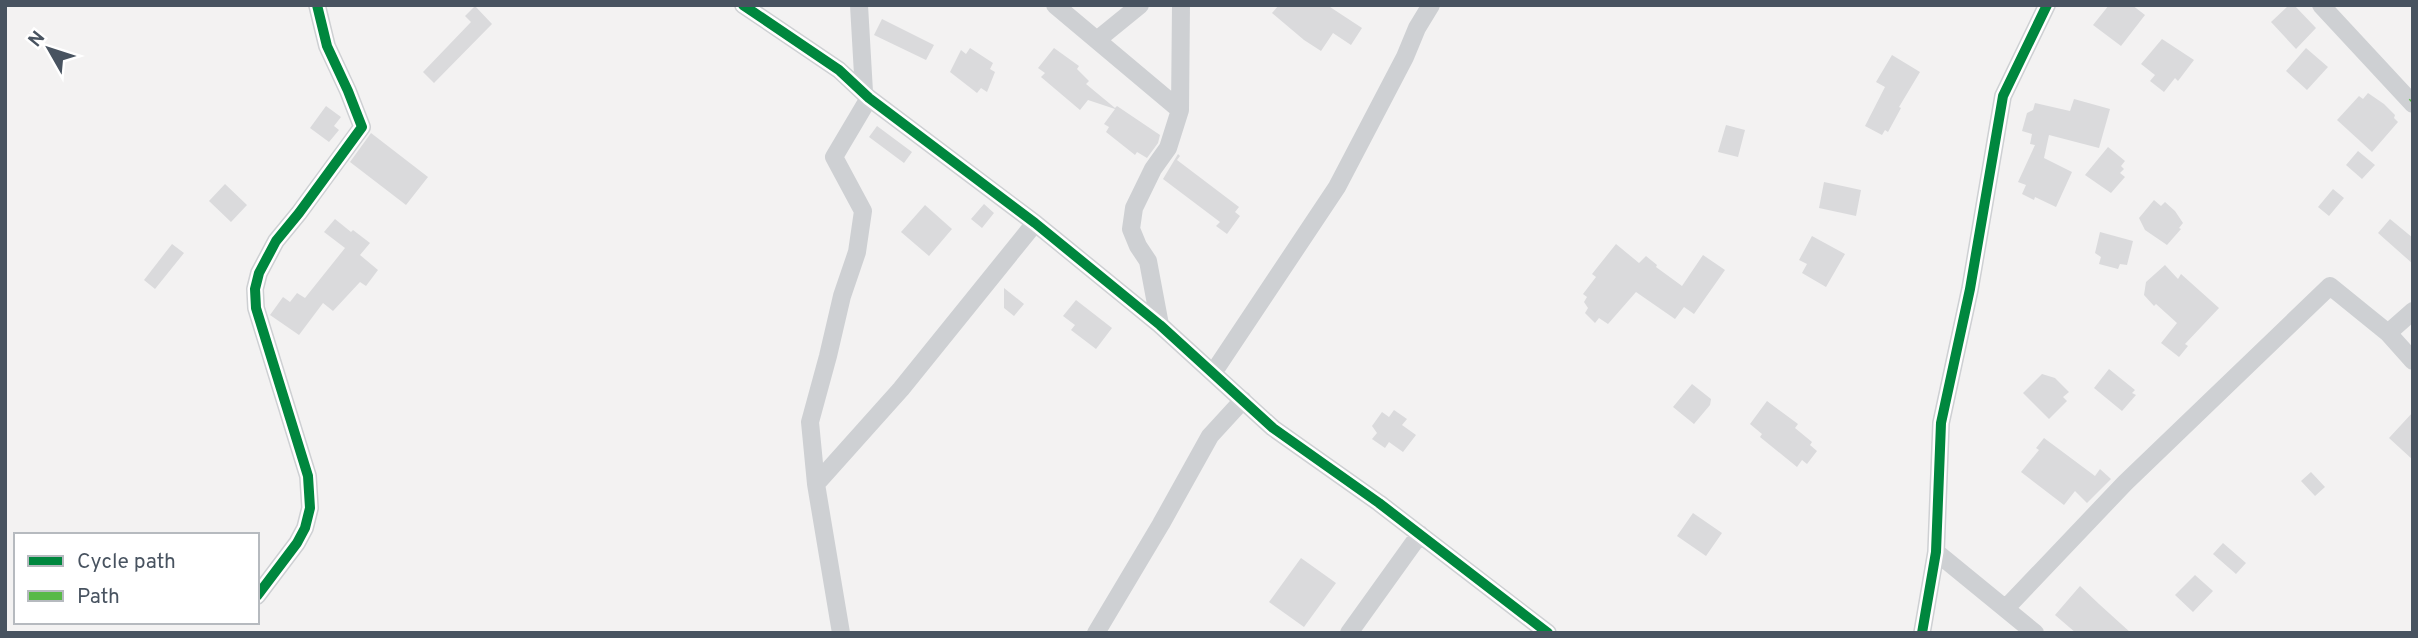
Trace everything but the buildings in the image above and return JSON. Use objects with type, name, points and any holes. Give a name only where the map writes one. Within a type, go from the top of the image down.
[{"type":"street","points":[[259,593],[297,543],[305,528],[310,508],[308,476],[256,308],[255,289],[259,273],[276,241],[362,127],[327,46],[317,5]]},
{"type":"street","points":[[743,5],[839,70],[867,95],[1035,223],[1160,326],[1273,428],[1420,534],[1548,633]]},
{"type":"street","points":[[841,633],[816,484],[810,422],[842,296],[857,251],[863,211],[834,158],[867,95],[859,5]]},
{"type":"street","points":[[1055,5],[1180,110]]},
{"type":"street","points":[[1097,40],[1140,5]]},
{"type":"street","points":[[1160,326],[1148,261],[1131,229],[1134,208],[1153,170],[1168,148],[1180,110],[1181,5]]},
{"type":"street","points":[[1213,373],[1337,187],[1431,5]]},
{"type":"street","points":[[1922,633],[1936,552],[1941,424],[1970,289],[2003,96],[2047,5]]},
{"type":"street","points":[[2321,5],[2413,104]]},
{"type":"street","points":[[816,484],[901,389],[1035,223]]},
{"type":"street","points":[[2006,608],[2126,483],[2330,286],[2388,333],[2413,361]]},
{"type":"street","points":[[2388,333],[2413,312]]},
{"type":"street","points":[[1096,633],[1210,436],[1243,400]]},
{"type":"street","points":[[1349,633],[1420,534]]},
{"type":"street","points":[[1936,552],[2035,633]]},
{"type":"cycle path","points":[[259,593],[297,543],[305,528],[310,508],[308,476],[256,308],[255,289],[259,273],[276,241],[362,127],[327,46],[317,5]]},
{"type":"cycle path","points":[[743,5],[839,70],[869,98],[1035,223],[1160,325],[1273,428],[1379,503],[1548,633]]},
{"type":"cycle path","points":[[1922,633],[1936,552],[1941,423],[1970,289],[2003,96],[2047,5]]}]
